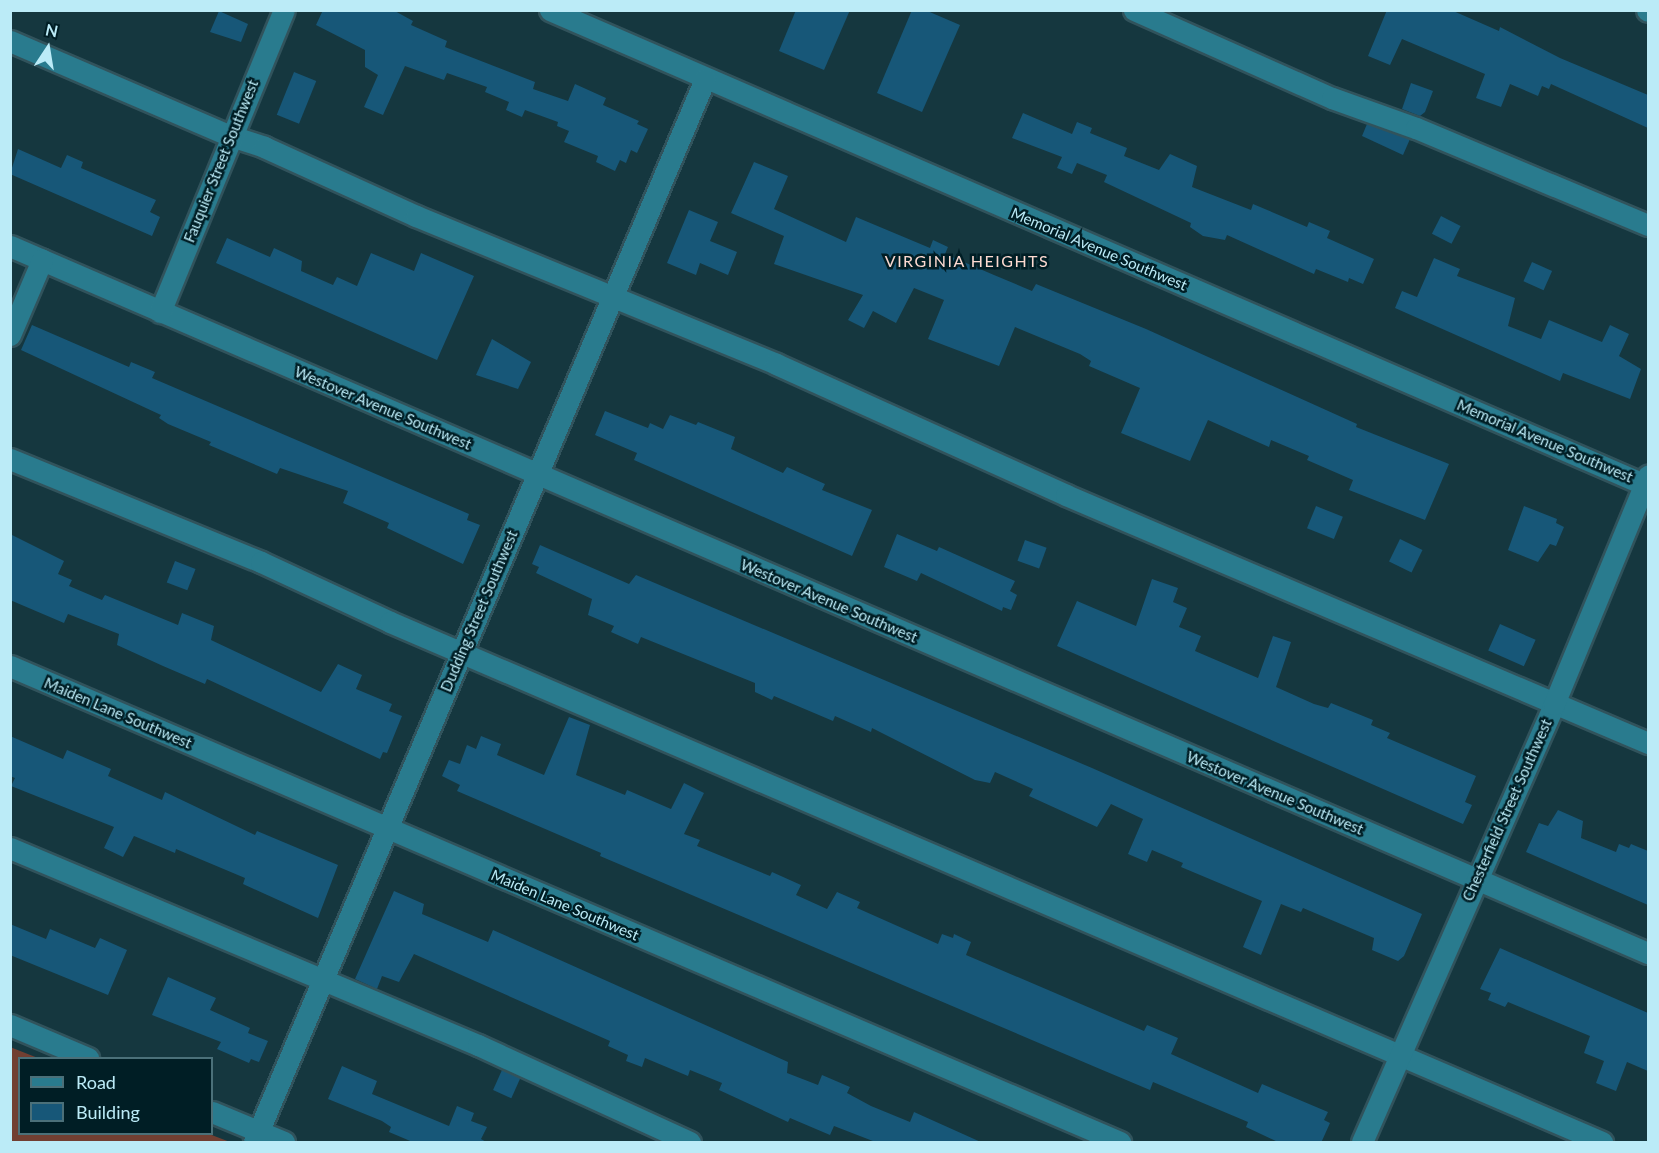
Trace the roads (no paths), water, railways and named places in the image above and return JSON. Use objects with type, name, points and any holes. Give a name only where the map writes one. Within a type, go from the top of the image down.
[{"type":"street","name":"Fauquier Street Southwest","points":[[160,312],[284,10]]},
{"type":"street","name":"Memorial Avenue Southwest","points":[[550,10],[705,79],[1647,482]]},
{"type":"street","points":[[1134,10],[1332,98],[1416,128],[1648,225]]},
{"type":"street","points":[[10,41],[231,136],[264,147],[416,216],[776,364],[1066,495],[1301,592],[1648,743]]},
{"type":"street","name":"Dudding Street Southwest","points":[[256,1137],[705,79]]},
{"type":"street","name":"Westover Avenue Southwest","points":[[10,246],[536,475],[1648,953]]},
{"type":"street","points":[[10,335],[42,260]]},
{"type":"street","points":[[10,459],[261,562],[462,652],[1602,1143]]},
{"type":"street","name":"Chesterfield Street Southwest","points":[[1362,1143],[1554,704],[1647,482]]},
{"type":"street","name":"Maiden Lane Southwest","points":[[10,666],[1120,1143]]},
{"type":"street","points":[[10,848],[478,1045],[589,1100],[690,1143]]},
{"type":"street","points":[[10,1025],[83,1057]]},
{"type":"street","points":[[213,1113],[256,1137],[284,1143]]},
{"type":"district","name":"VIRGINIA HEIGHTS","points":[[967,261]]}]
